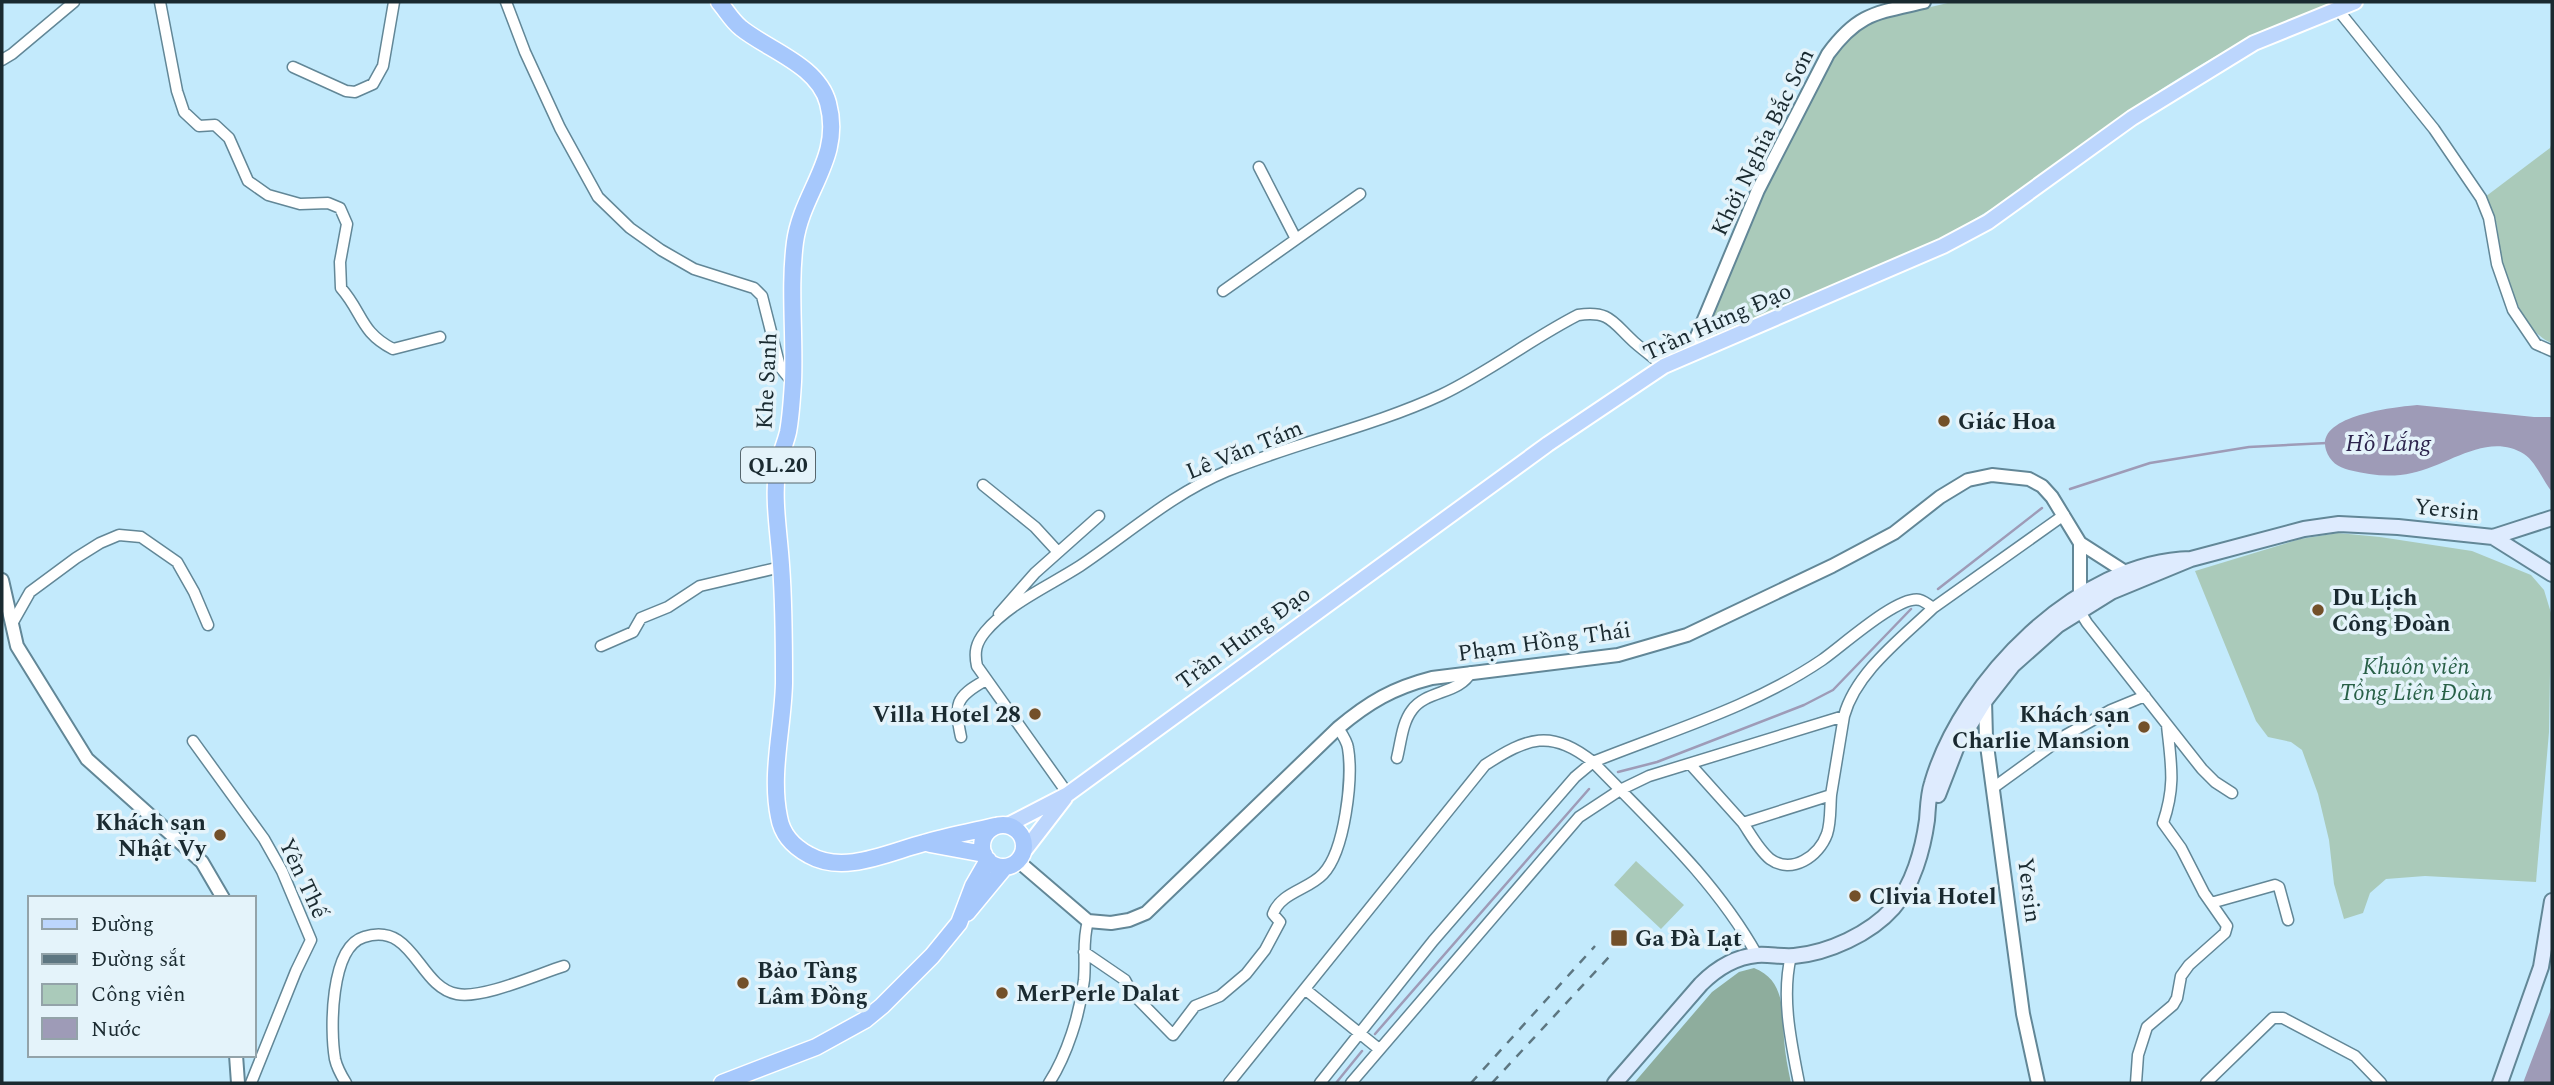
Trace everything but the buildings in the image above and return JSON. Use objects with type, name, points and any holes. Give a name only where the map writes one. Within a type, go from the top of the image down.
[{"type":"highway","name":"Khe Sanh","points":[[719,2],[738,26],[811,74],[828,99],[832,117],[829,154],[795,240],[793,383],[788,433],[777,469],[784,687],[777,764],[779,820],[790,842],[819,859],[845,862],[873,858],[1001,825]]},
{"type":"highway","points":[[722,1083],[816,1047],[865,1020],[912,976],[1016,859],[1023,837],[1014,827],[1001,825],[989,830],[982,841],[986,857],[959,923]]},
{"type":"highway","name":"Khe Sanh","points":[[924,843],[986,857]]},
{"type":"highway","name":"QL.20","points":[[986,857],[999,867],[1016,859]]},
{"type":"main road","name":"Trần Hưng Đạo","points":[[1001,825],[1068,794],[1548,444],[1664,366],[1943,246],[1988,222],[2132,118],[2254,43],[2355,2]]},
{"type":"main road","name":"Yersin","points":[[1992,676],[2038,628],[2080,603],[2172,559],[2191,559],[2304,528],[2339,524],[2493,537],[2552,519]]},
{"type":"main road","name":"Yersin","points":[[2493,537],[2552,574]]},
{"type":"main road","name":"Yersin","points":[[1984,702],[2013,665],[2080,603]]},
{"type":"main road","points":[[1926,822],[1929,795],[1945,746],[1992,676]]},
{"type":"main road","points":[[1615,1083],[1707,977],[1732,962],[1757,955],[1791,956],[1816,952],[1870,928],[1892,910],[1911,879],[1926,822],[1957,746],[1984,702]]},
{"type":"main road","name":"Trần Hưng Đạo","points":[[1016,859],[1068,794]]},
{"type":"main road","points":[[2500,1083],[2541,967],[2552,901]]},
{"type":"street","points":[[2,60],[74,2]]},
{"type":"street","points":[[160,2],[177,91],[184,113],[199,126],[215,125],[229,138],[248,181],[268,195],[300,204],[328,202],[340,208],[347,224],[340,262],[341,288],[376,341],[393,349],[440,337]]},
{"type":"street","points":[[293,67],[350,92],[373,84],[381,72],[394,2]]},
{"type":"street","points":[[506,2],[561,128],[598,197],[629,228],[661,250],[694,269],[754,288],[762,296],[780,368],[793,383]]},
{"type":"street","name":"Khởi Nghĩa Bắc Sơn","points":[[1690,353],[1758,190],[1828,54],[1840,37],[1863,18],[1924,2]]},
{"type":"street","points":[[2338,10],[2434,129],[2481,198],[2490,218],[2497,264],[2514,310],[2536,344],[2552,351]]},
{"type":"street","points":[[1259,167],[1296,239]]},
{"type":"street","points":[[1223,291],[1360,194]]},
{"type":"street","name":"Lê Văn Tám","points":[[986,631],[1002,615],[1081,565],[1161,507],[1201,482],[1442,395],[1578,315],[1594,312],[1611,318],[1634,342],[1664,366]]},
{"type":"street","name":"Phạm Hồng Thái","points":[[1088,920],[1120,921],[1146,913],[1338,728],[1385,694],[1408,684],[1471,672],[1618,655],[1687,635],[1832,566],[1894,533],[1940,497],[1968,480],[1992,475],[2029,479],[2047,491],[2080,543],[2080,603]]},
{"type":"street","points":[[984,485],[1035,527],[1058,552]]},
{"type":"street","points":[[1690,764],[1743,823],[1769,858],[1781,865],[1796,864],[1811,857],[1821,847],[1828,832],[1844,716],[1858,686],[1876,663],[1933,608],[2064,514]]},
{"type":"street","points":[[1068,794],[986,680],[974,655],[977,644],[986,631],[1022,586],[1099,516]]},
{"type":"street","points":[[13,622],[30,593],[76,558],[119,535],[141,537],[177,562],[208,625]]},
{"type":"street","points":[[2080,543],[2131,577]]},
{"type":"street","points":[[601,646],[633,632],[641,618],[668,607],[700,586],[781,567]]},
{"type":"street","points":[[2,580],[17,646],[87,759],[202,862],[222,896]]},
{"type":"street","points":[[1320,1083],[1462,907],[1575,777],[1593,762],[1738,705],[1793,680],[1844,645],[1894,605],[1911,599],[1920,600],[1933,608]]},
{"type":"street","points":[[2080,603],[2087,623],[2167,725],[2214,782],[2232,793]]},
{"type":"street","points":[[1397,758],[1405,722],[1413,708],[1422,701],[1466,681],[1471,672]]},
{"type":"street","name":"Yersin","points":[[1992,676],[1984,702],[1985,729],[2025,1026],[2038,1083]]},
{"type":"street","points":[[961,737],[956,711],[958,701],[986,680]]},
{"type":"street","points":[[1993,789],[2066,736],[2111,710],[2145,696]]},
{"type":"street","points":[[1351,1083],[1579,817],[1620,789],[1649,776],[1844,716]]},
{"type":"street","points":[[2136,1083],[2138,1055],[2147,1027],[2173,1005],[2181,976],[2189,965],[2225,933],[2227,926],[2163,823],[2173,784],[2167,725]]},
{"type":"street","points":[[1084,952],[1125,980],[1132,993],[1173,1035],[1195,1006],[1220,996],[1235,985],[1265,950],[1280,922],[1273,914],[1276,905],[1321,877],[1330,866],[1338,844],[1349,791],[1348,745],[1338,728]]},
{"type":"street","points":[[1229,1083],[1485,765],[1519,746],[1550,740],[1573,746],[1593,762],[1708,882],[1738,921],[1757,955]]},
{"type":"street","name":"Yên Thế","points":[[193,741],[264,839],[282,871],[311,940],[251,1083]]},
{"type":"street","points":[[1743,823],[1831,795]]},
{"type":"street","points":[[1016,859],[1088,920],[1083,940],[1084,979],[1064,1051],[1049,1083]]},
{"type":"street","points":[[2211,903],[2275,885],[2279,887],[2288,920]]},
{"type":"street","points":[[346,1083],[338,1071],[335,1055],[335,985],[347,951],[362,937],[382,935],[398,940],[409,947],[444,989],[458,994],[495,989],[564,965]]},
{"type":"street","points":[[1791,956],[1787,975],[1790,1037],[1799,1083]]},
{"type":"street","points":[[1306,989],[1379,1049]]},
{"type":"street","points":[[2206,1083],[2273,1017],[2283,1018],[2355,1056],[2381,1083]]},
{"type":"street","points":[[236,1057],[238,1083]]},
{"type":"green space","points":[[1952,2],[2336,2],[2260,33],[2196,68],[2127,113],[2014,194],[1956,230],[1834,289],[1708,339],[1702,332],[1710,311],[1783,154],[1828,65],[1844,41],[1864,26],[1888,17]]},
{"type":"green space","points":[[2552,142],[2552,343],[2532,328],[2517,303],[2502,262],[2495,217],[2485,197],[2550,148]]},
{"type":"green space","name":"Khuôn viên Tổng Liên Đoàn","points":[[2338,533],[2472,551],[2531,575],[2544,590],[2551,613],[2549,732],[2536,882],[2425,876],[2386,879],[2370,893],[2363,913],[2344,919],[2334,884],[2329,840],[2318,794],[2302,750],[2291,742],[2268,737],[2256,721],[2195,571],[2300,539]]},
{"type":"green space","points":[[1636,861],[1684,905],[1661,929],[1614,885]]},
{"type":"green space","points":[[1754,968],[1771,980],[1780,997],[1791,1083],[1634,1083],[1712,992],[1739,972]]},
{"type":"water","name":"Hồ Lắng","points":[[2417,405],[2552,417],[2552,492],[2528,457],[2510,448],[2482,448],[2426,469],[2396,475],[2349,470],[2338,466],[2330,458],[2326,450],[2326,438],[2333,428],[2344,421],[2376,411]]},
{"type":"water","points":[[2552,1003],[2552,1083],[2523,1083],[2550,1012]]},
{"type":"waterway","points":[[2070,489],[2150,463],[2249,447],[2327,443]]},
{"type":"waterway","points":[[1938,589],[2042,508]]},
{"type":"waterway","points":[[1618,772],[1657,762],[1804,705],[1833,690],[1911,609]]},
{"type":"waterway","points":[[1375,1034],[1589,789]]},
{"type":"waterway","points":[[1336,1083],[1362,1051]]},
{"type":"railway","points":[[1471,1083],[1595,946]]},
{"type":"railway","points":[[1492,1083],[1609,957]]},
{"type":"place","name":"Giác Hoa","points":[[1944,421]]},
{"type":"place","name":"Du Lịch Công Đoàn","points":[[2318,610]]},
{"type":"place","name":"Villa Hotel 28","points":[[1035,714]]},
{"type":"place","name":"Khách sạn Charlie Mansion","points":[[2144,727]]},
{"type":"place","name":"Khách sạn Nhật Vy","points":[[220,835]]},
{"type":"place","name":"Clivia Hotel","points":[[1855,896]]},
{"type":"place","name":"Ga Đà Lạt","points":[[1619,938]]},
{"type":"place","name":"Bảo Tàng Lâm Đồng","points":[[743,983]]},
{"type":"place","name":"MerPerle Dalat","points":[[1002,993]]}]
